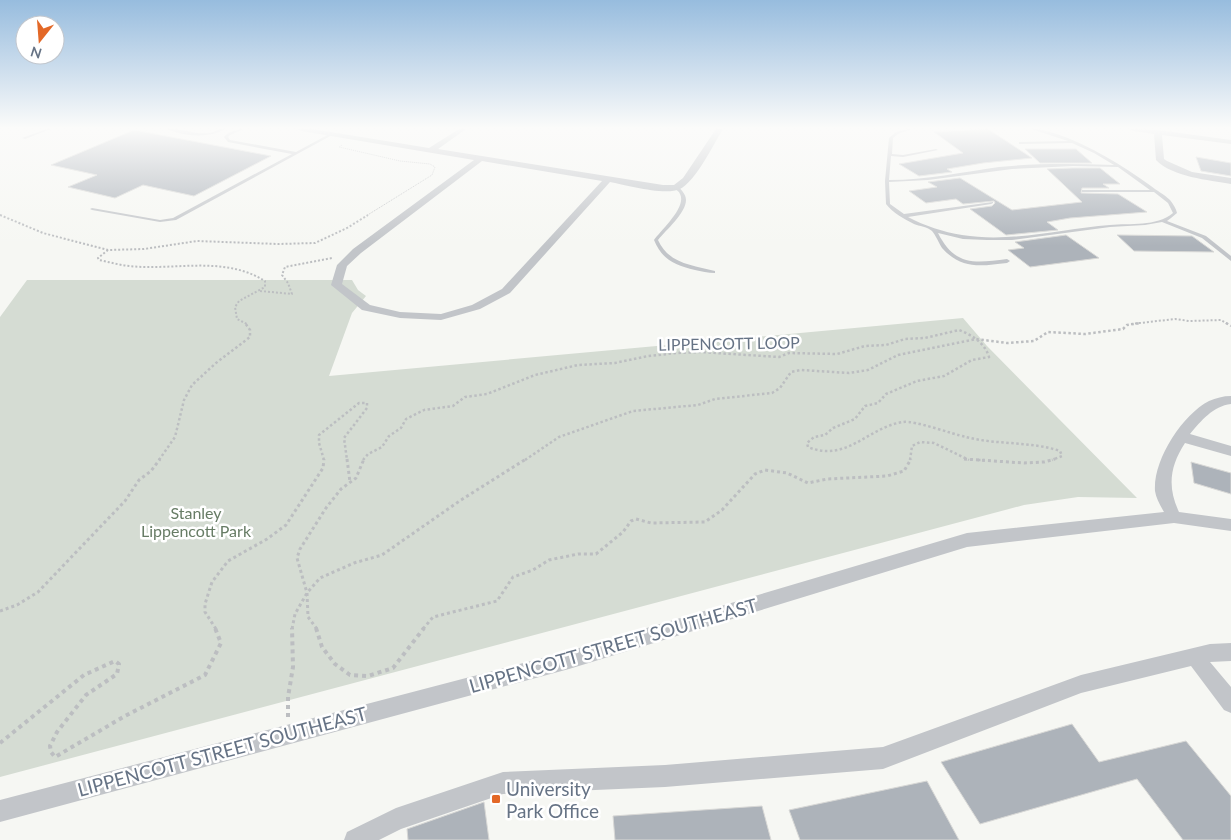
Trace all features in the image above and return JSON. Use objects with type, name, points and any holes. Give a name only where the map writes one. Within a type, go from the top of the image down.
[{"type":"street","points":[[467,168],[357,251],[342,265],[336,285],[366,308],[400,315],[441,317],[476,306],[506,291],[608,179]]},
{"type":"street","points":[[543,168],[650,187],[676,187],[686,180],[693,168]]},
{"type":"street","points":[[1176,168],[1190,174],[1231,181]]},
{"type":"street","points":[[1174,517],[1162,490],[1173,449],[1210,406],[1225,400],[1231,400]]},
{"type":"street","points":[[1182,437],[1231,451]]},
{"type":"street","name":"LIPPENCOTT STREET SOUTHEAST","points":[[0,811],[569,660],[967,540],[1174,517],[1231,525]]},
{"type":"street","points":[[355,840],[396,819],[503,783],[665,776],[883,758],[1081,684],[1195,656],[1231,652]]},
{"type":"street","points":[[1195,656],[1231,703]]},
{"type":"lane","points":[[92,208],[160,222],[174,219],[268,168]]},
{"type":"lane","points":[[888,168],[888,204],[903,216],[934,230],[965,237],[1013,239],[1163,221],[1171,218],[1175,213],[1174,207],[1123,168]]},
{"type":"lane","points":[[887,181],[924,181],[1007,168]]},
{"type":"lane","points":[[676,187],[683,192],[685,197],[683,207],[656,240],[658,249],[667,258],[684,266],[713,272]]},
{"type":"lane","points":[[1084,191],[1155,191]]},
{"type":"lane","points":[[903,216],[991,203]]},
{"type":"lane","points":[[1163,221],[1204,237],[1231,259]]},
{"type":"lane","points":[[934,230],[943,246],[964,261],[978,264],[1007,262]]},
{"type":"path","points":[[0,215],[43,233],[108,250],[138,249],[197,241],[278,244],[315,243],[347,228],[432,174],[435,168]]},
{"type":"path","points":[[0,611],[17,605],[38,592],[125,501],[139,480],[151,470],[175,437],[184,400],[192,385],[216,363],[250,337],[249,326],[238,319],[235,306],[239,301],[265,287],[265,281],[247,271],[218,265],[130,266],[99,260],[98,258],[108,250]]},
{"type":"path","points":[[258,291],[292,294],[288,283],[282,276],[285,267],[357,251]]},
{"type":"path","points":[[290,733],[288,697],[293,667],[291,634],[295,614],[307,593],[320,578],[354,563],[382,555],[460,500],[481,489],[559,437],[633,411],[698,405],[722,398],[772,393],[780,388],[791,372],[801,370],[849,373],[868,370],[898,355],[976,339],[1007,343],[1030,341],[1048,332],[1086,334],[1175,319],[1189,321],[1221,320],[1231,326]]},
{"type":"path","name":"LIPPENCOTT LOOP","points":[[954,330],[963,332],[976,339],[987,351],[989,356],[987,359],[972,360],[944,376],[918,381],[886,394],[878,402],[865,406],[854,419],[833,428],[825,435],[809,440],[807,443],[808,447],[818,451],[834,451],[865,440],[872,433],[882,428],[905,421],[968,438],[1038,448],[1045,447],[1060,451],[1062,456],[1034,463],[970,460],[958,456],[942,446],[928,442],[918,442],[912,446],[911,459],[904,472],[887,476],[827,479],[808,483],[782,472],[766,470],[755,474],[722,510],[705,522],[651,523],[636,519],[631,521],[623,532],[596,554],[578,554],[549,560],[533,570],[513,577],[497,601],[483,606],[433,616],[393,668],[368,676],[350,675],[335,664],[322,647],[317,629],[308,617],[307,593],[297,558],[300,549],[318,518],[335,499],[341,489],[350,482],[356,478],[363,460],[368,454],[382,447],[389,436],[400,428],[406,419],[424,410],[454,406],[465,397],[487,394],[535,375],[578,366],[615,363],[648,356],[677,353],[700,352],[779,357],[789,354],[837,354],[865,346],[886,345],[913,337],[924,338],[954,330]]},
{"type":"path","points":[[0,743],[84,675],[115,661],[119,664],[118,674],[86,695],[57,732],[50,746],[51,752],[55,757],[125,716],[205,675],[221,643],[216,629],[205,612],[205,604],[212,582],[228,561],[268,539],[286,525],[323,468],[325,458],[318,444],[318,435],[359,403],[363,402],[367,404],[367,408],[344,438],[350,482]]},
{"type":"green space","name":"Stanley Lippencott Park","points":[[27,280],[352,280],[358,290],[366,296],[352,313],[329,376],[963,318],[987,346],[1137,498],[1078,497],[1024,505],[0,777],[0,317]]},
{"type":"building","points":[[66,168],[248,168],[194,196],[143,185],[115,198],[68,187],[97,175]]},
{"type":"building","points":[[906,168],[952,168],[947,169],[952,172],[919,176]]},
{"type":"building","points":[[1100,168],[1120,184],[1103,184],[1109,188],[1082,188],[1081,193],[1118,194],[1147,212],[1070,218],[1047,222],[1058,230],[1006,235],[970,209],[992,206],[995,203],[994,201],[963,204],[956,199],[926,203],[909,191],[937,187],[928,182],[960,178],[1012,210],[1082,202],[1047,169]]},
{"type":"building","points":[[1200,168],[1231,168],[1231,176],[1201,171]]},
{"type":"building","points":[[1066,235],[1099,258],[1030,267],[1008,250],[1024,248],[1015,242]]},
{"type":"building","points":[[1117,235],[1192,236],[1214,252],[1134,251]]},
{"type":"building","points":[[1191,462],[1231,473],[1231,494],[1194,483]]},
{"type":"building","points":[[1072,724],[1099,762],[1186,741],[1231,796],[1231,840],[1183,840],[1137,779],[980,824],[941,762]]},
{"type":"building","points":[[927,781],[959,840],[800,840],[789,810]]},
{"type":"building","points":[[484,802],[489,840],[408,840],[407,829]]},
{"type":"building","points":[[762,806],[771,840],[615,840],[613,816]]},
{"type":"place","name":"University Park Office","points":[[496,799]]}]
